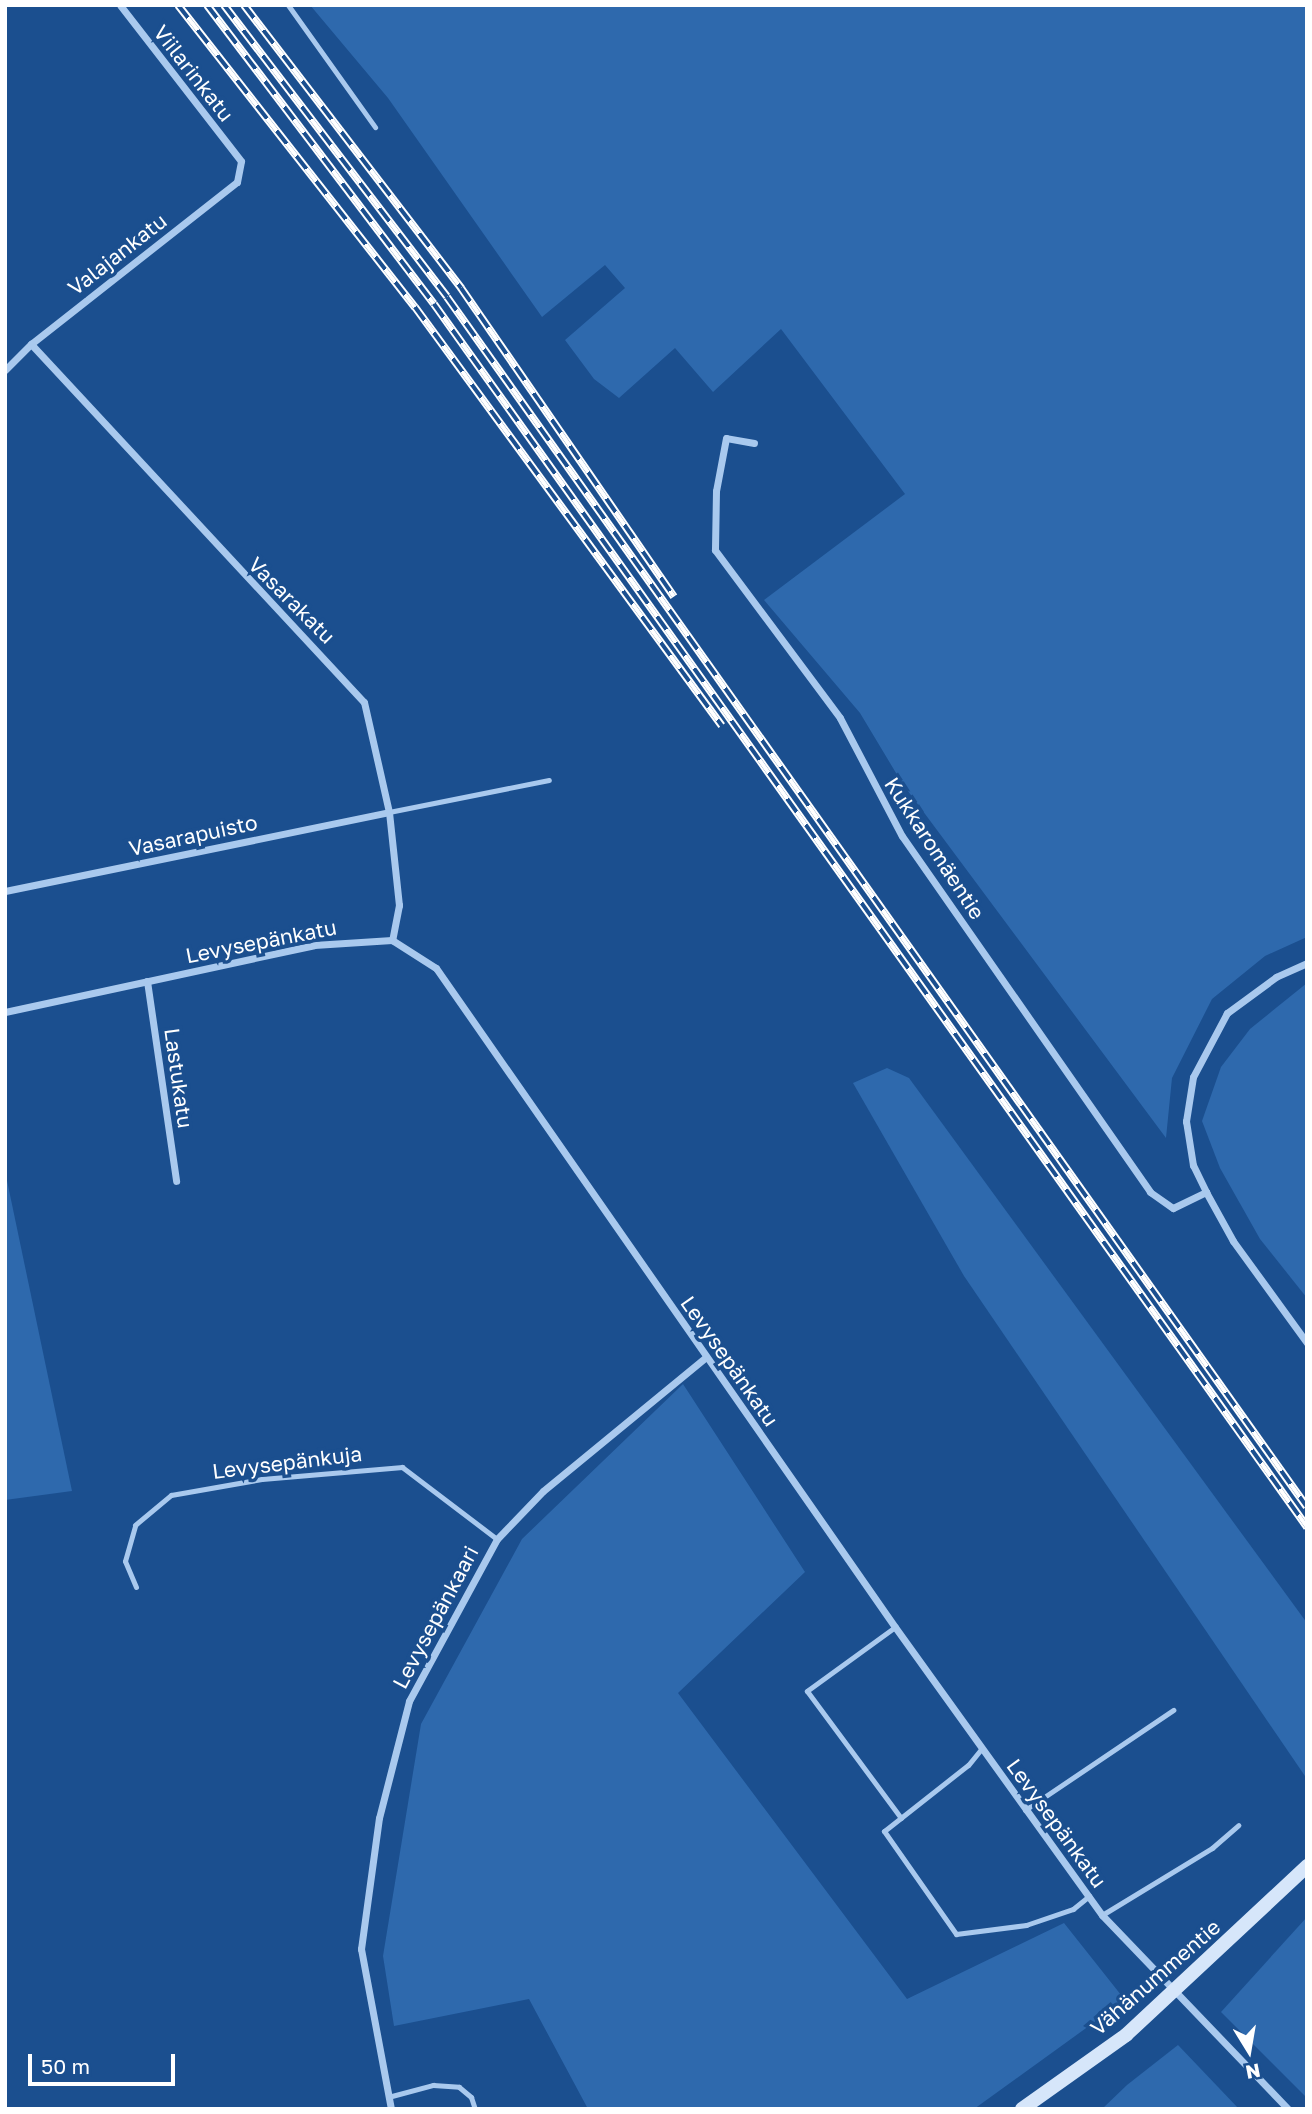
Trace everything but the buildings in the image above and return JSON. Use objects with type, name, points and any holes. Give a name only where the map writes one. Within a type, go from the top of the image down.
[{"type":"main road","name":"Vähänummentie","points":[[1022,2109],[1126,2035],[1307,1866]]},
{"type":"street","name":"Viilarinkatu","points":[[120,5],[241,161]]},
{"type":"street","name":"Valajankatu","points":[[5,370],[31,344],[237,182],[241,161]]},
{"type":"street","name":"Vasarakatu","points":[[31,344],[225,558],[349,682],[364,702],[373,731],[388,812],[400,905],[393,940]]},
{"type":"street","name":"Kukkaromäentie","points":[[754,443],[726,438],[716,491],[715,550],[840,718],[902,836],[1150,1192],[1173,1208],[1206,1192]]},
{"type":"street","name":"Vasarapuisto","points":[[5,891],[388,812]]},
{"type":"street","name":"Levysepänkatu","points":[[5,1012],[314,945],[393,940],[436,968],[895,1627],[1102,1915],[1288,2109]]},
{"type":"street","points":[[1307,963],[1276,977],[1227,1013],[1193,1077],[1186,1121],[1193,1165],[1206,1192],[1233,1241],[1307,1343]]},
{"type":"street","name":"Lastukatu","points":[[147,981],[176,1181]]},
{"type":"street","name":"Levysepänkaari","points":[[391,2109],[361,1949],[379,1818],[409,1701],[497,1539],[543,1491],[706,1357]]},
{"type":"lane","points":[[288,5],[375,127]]},
{"type":"lane","points":[[388,812],[549,780]]},
{"type":"lane","name":"Levysepänkuja","points":[[136,1587],[125,1562],[135,1525],[171,1495],[262,1479],[402,1467],[497,1539]]},
{"type":"lane","points":[[895,1627],[807,1691],[901,1818]]},
{"type":"lane","points":[[1025,1811],[1173,1710]]},
{"type":"lane","points":[[982,1748],[884,1831],[957,1934],[1026,1925],[1073,1909],[1089,1896]]},
{"type":"lane","points":[[1102,1915],[1212,1848],[1238,1825]]},
{"type":"lane","points":[[388,2097],[433,2085],[459,2087],[471,2097],[475,2109]]},
{"type":"shaded area","points":[[310,5],[1307,5],[1307,937],[1265,956],[1212,999],[1172,1078],[1166,1138],[902,783],[860,713],[764,600],[905,494],[781,329],[713,392],[675,348],[619,398],[594,379],[565,340],[625,288],[605,265],[542,317],[388,98]]},
{"type":"shaded area","points":[[1307,983],[1307,1298],[1260,1239],[1220,1168],[1202,1121],[1221,1067],[1250,1029]]},
{"type":"shaded area","points":[[887,1068],[909,1078],[1307,1623],[1307,1779],[964,1276],[853,1083]]},
{"type":"shaded area","points":[[5,1171],[72,1491],[5,1500]]},
{"type":"shaded area","points":[[683,1384],[805,1572],[678,1693],[907,1999],[1064,1923],[1125,2000],[974,2109],[588,2109],[529,1999],[394,2026],[383,1956],[421,1724],[522,1539]]},
{"type":"shaded area","points":[[1307,1917],[1307,2098],[1221,2012]]},
{"type":"shaded area","points":[[1178,2045],[1239,2109],[1102,2109],[1127,2085]]},
{"type":"railway","points":[[178,5],[415,307],[722,726]]},
{"type":"railway","points":[[207,5],[434,304],[1307,1527]]},
{"type":"railway","points":[[224,5],[447,297],[1307,1507]]},
{"type":"railway","points":[[244,5],[461,288],[674,597]]}]
